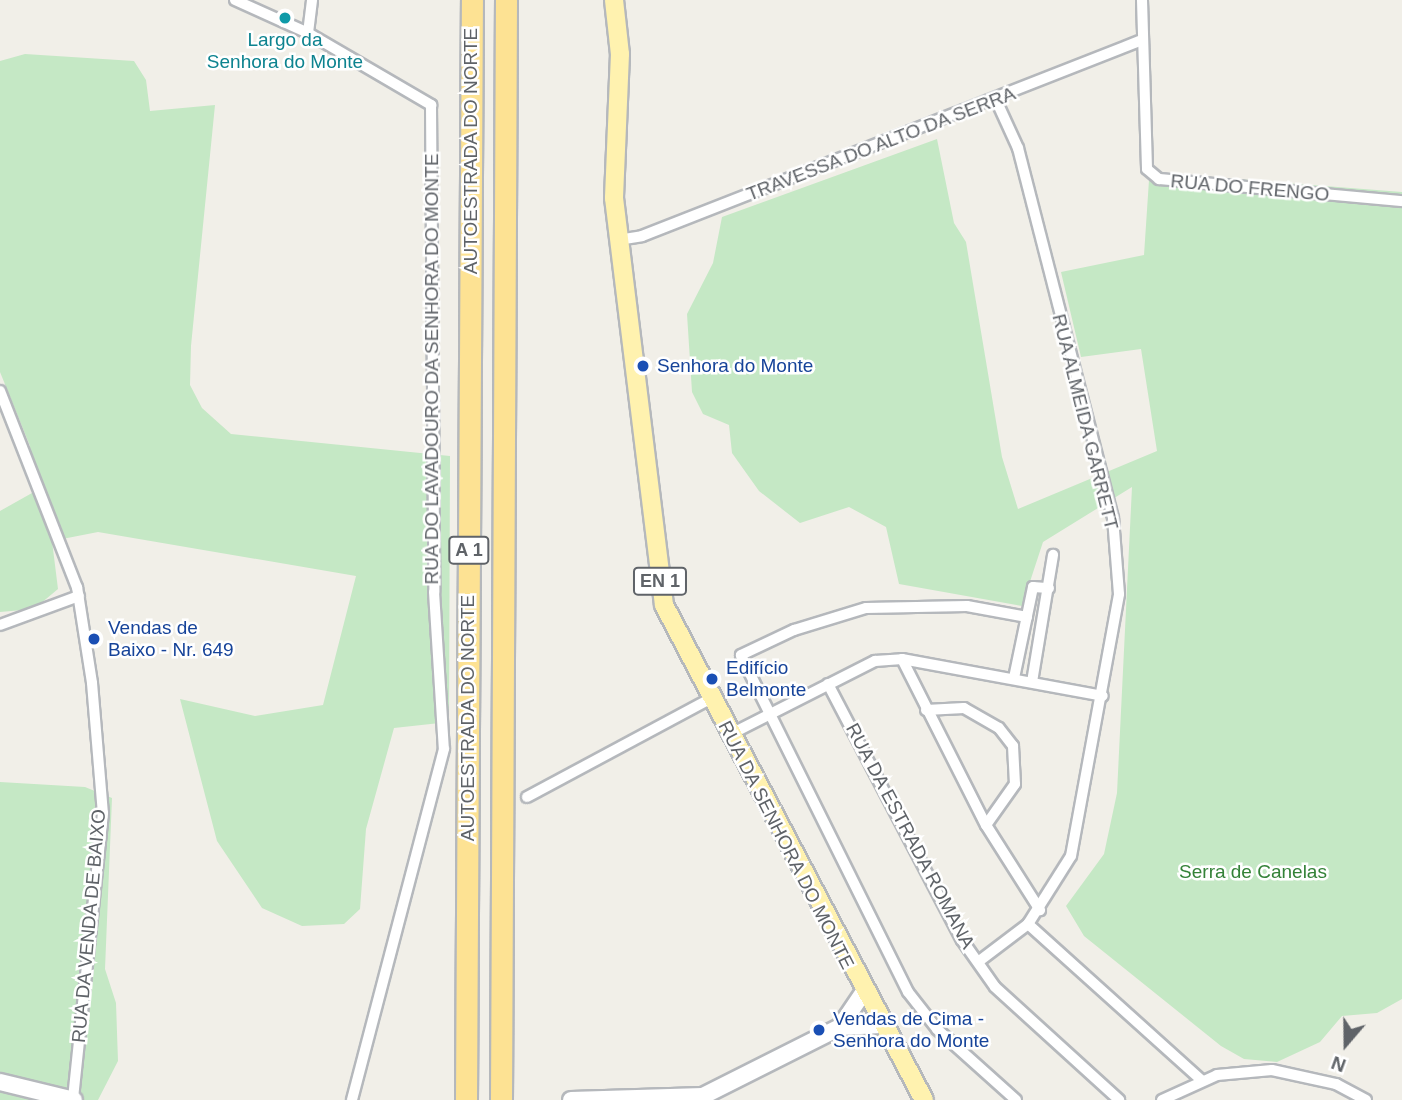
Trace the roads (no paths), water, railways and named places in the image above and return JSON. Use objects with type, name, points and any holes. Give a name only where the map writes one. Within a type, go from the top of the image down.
[{"type":"highway","name":"AUTOESTRADA DO NORTE","points":[[466,1100],[472,0]]},
{"type":"highway","name":"AUTOESTRADA DO NORTE","points":[[501,1100],[506,0]]},
{"type":"main road","name":"RUA DA SENHORA DO MONTE","points":[[614,0],[620,54],[613,143],[618,240],[664,605],[863,993],[924,1100]]},
{"type":"street","points":[[235,0],[308,33],[313,0]]},
{"type":"street","name":"RUA DO FRENGO","points":[[1142,0],[1147,169],[1159,179],[1402,201]]},
{"type":"street","name":"RUA DO LAVADOURO DA SENHORA DO MONTE","points":[[308,33],[431,105],[434,592],[444,749],[352,1100]]},
{"type":"street","name":"TRAVESSA DO ALTO DA SERRA","points":[[618,240],[642,236],[996,100],[1142,40]]},
{"type":"street","name":"RUA ALMEIDA GARRETT","points":[[978,962],[1028,924],[1058,886],[1077,836],[1119,594],[1113,518],[1018,148],[996,100]]},
{"type":"street","name":"RUA DA VENDA DE BAIXO","points":[[0,391],[79,596],[103,813],[73,1100],[0,1082]]},
{"type":"street","points":[[1032,682],[1053,555]]},
{"type":"street","points":[[1014,678],[1033,587],[1049,588]]},
{"type":"street","points":[[0,625],[79,596]]},
{"type":"street","points":[[1016,1100],[937,1029],[908,992],[741,655],[794,630],[846,612],[911,603],[1027,617]]},
{"type":"street","points":[[729,735],[875,661],[902,659],[1103,696]]},
{"type":"street","points":[[902,659],[986,825],[1040,910]]},
{"type":"street","name":"RUA DA ESTRADA ROMANA","points":[[828,684],[978,962],[995,986],[1119,1100]]},
{"type":"street","points":[[527,797],[710,699]]},
{"type":"street","points":[[926,710],[964,708],[999,728],[1013,746],[1015,784],[986,825]]},
{"type":"street","points":[[1028,924],[1201,1080]]},
{"type":"street","points":[[840,1027],[863,993]]},
{"type":"street","points":[[571,1100],[702,1096],[840,1027],[881,1024]]},
{"type":"street","points":[[1161,1100],[1201,1080],[1272,1070],[1336,1084],[1366,1100]]},
{"type":"place","name":"Largo da Senhora do Monte","points":[[285,18]]},
{"type":"place","name":"Senhora do Monte","points":[[643,366]]},
{"type":"place","name":"Vendas de Baixo - Nr. 649","points":[[94,639]]},
{"type":"place","name":"Edifício Belmonte","points":[[712,679]]},
{"type":"place","name":"Vendas de Cima - Senhora do Monte","points":[[819,1030]]},
{"type":"park label","name":"Serra de Canelas","points":[[1253,872]]}]
